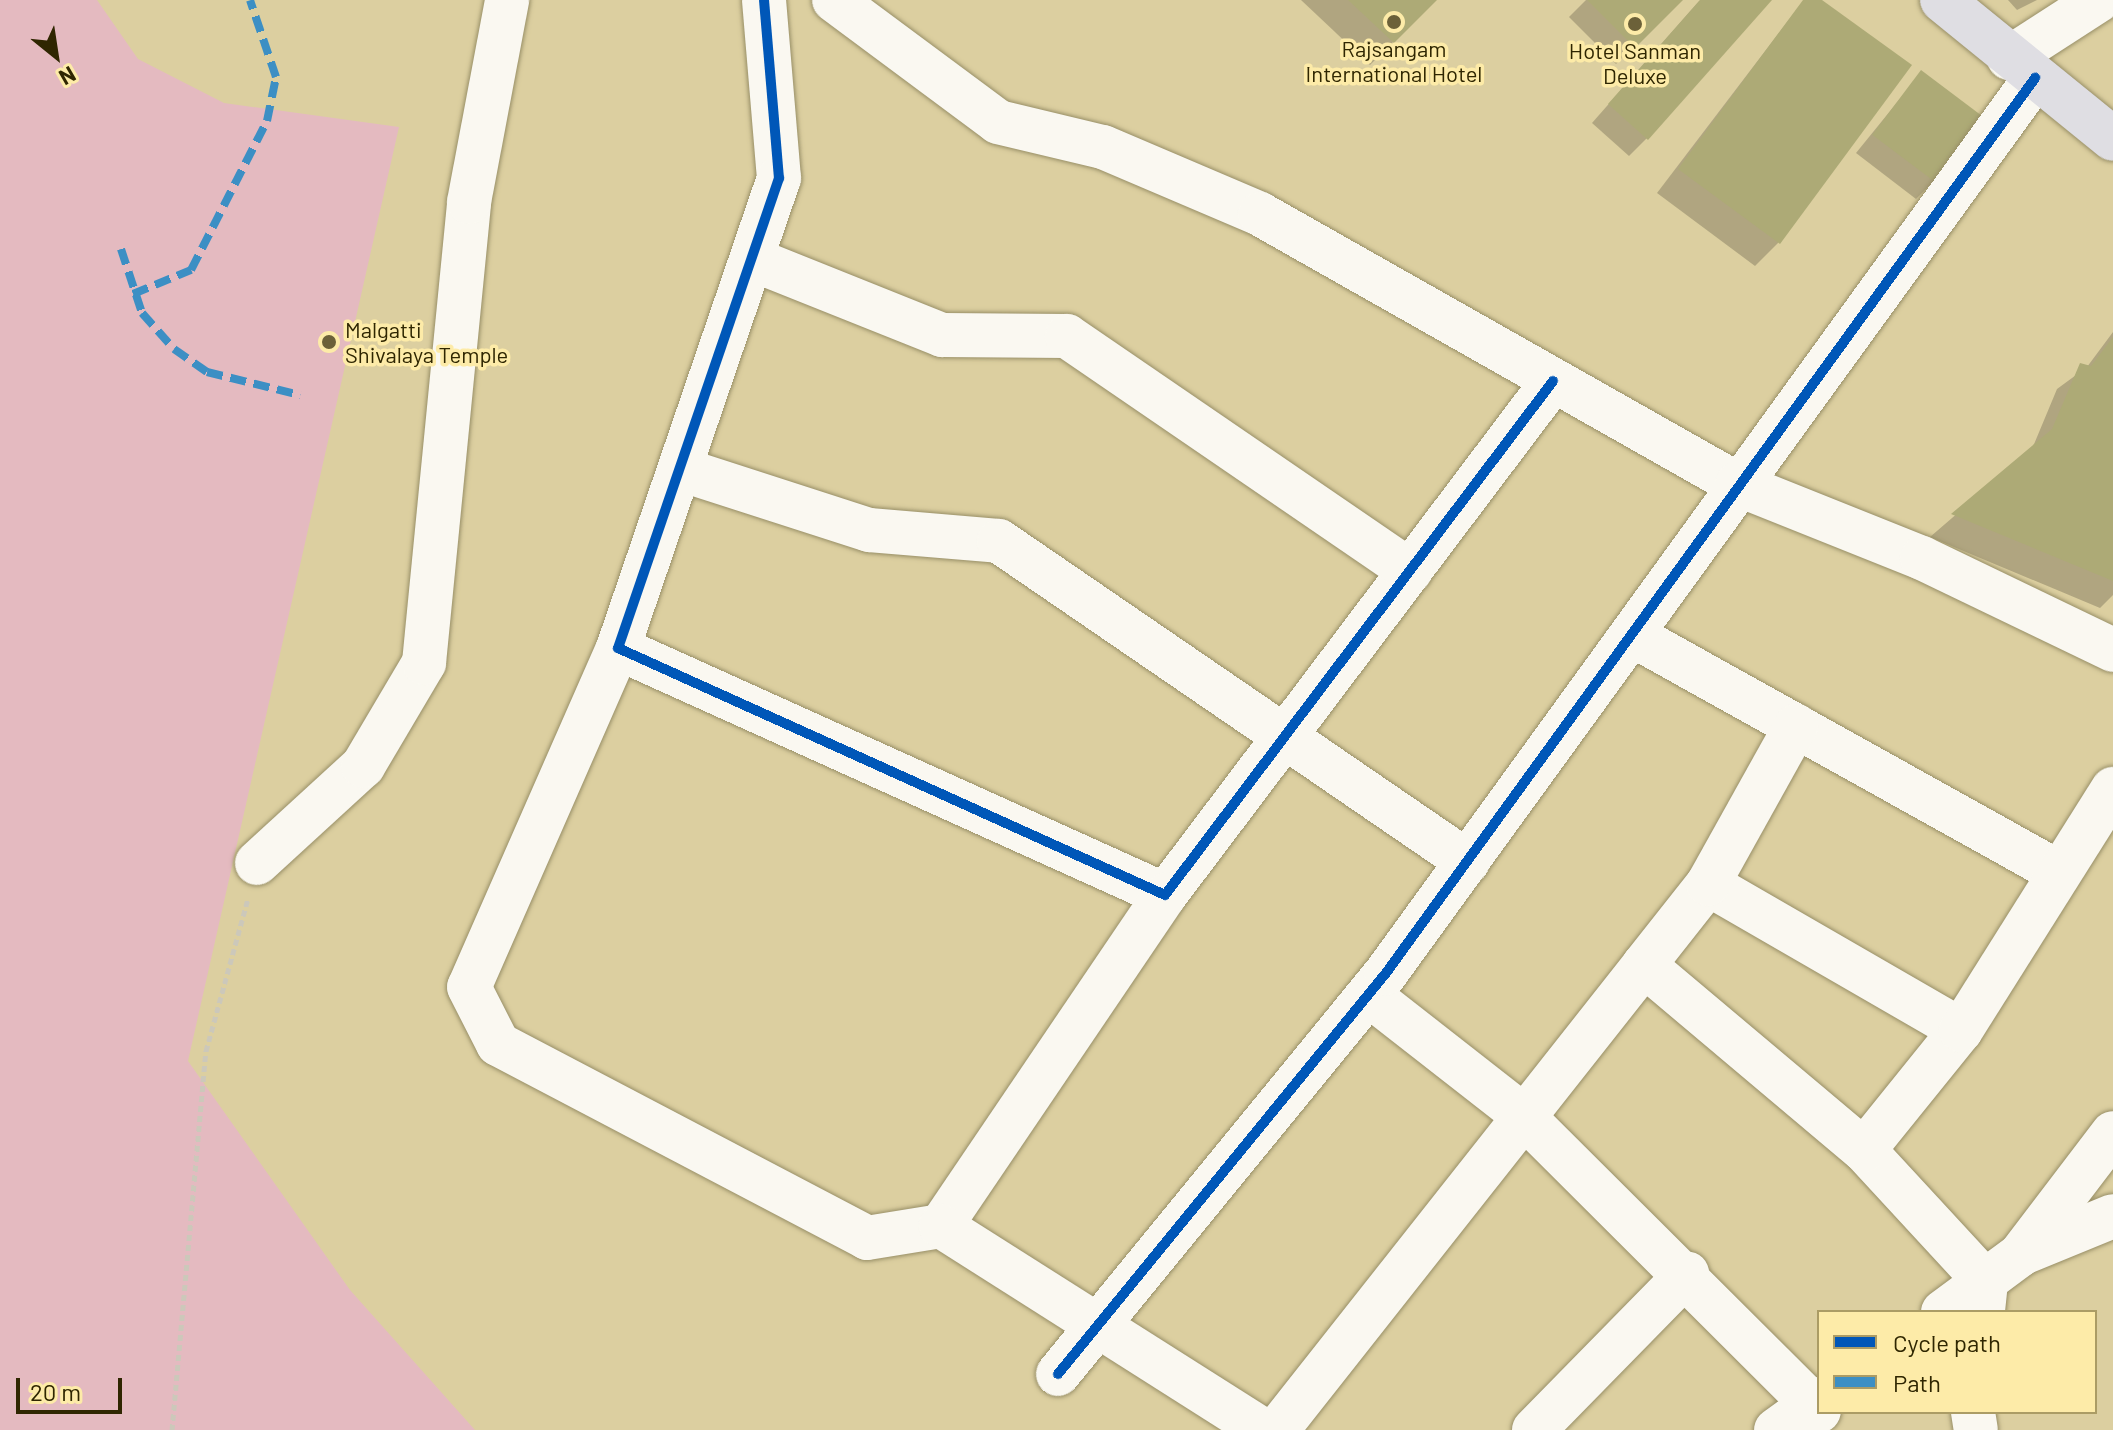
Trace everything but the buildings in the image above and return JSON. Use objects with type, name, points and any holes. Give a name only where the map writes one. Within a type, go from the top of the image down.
[{"type":"highway","points":[[1942,0],[2113,139]]},
{"type":"street","points":[[257,863],[363,766],[424,663],[469,202],[507,0]]},
{"type":"street","points":[[764,0],[779,178],[618,648],[469,987],[498,1044],[867,1238],[941,1226],[1262,1430]]},
{"type":"street","points":[[834,0],[998,122],[1103,147],[1260,214],[1737,484],[1922,558],[2113,650]]},
{"type":"street","points":[[1058,1374],[1369,995],[1468,862],[1634,636],[2022,68],[2099,0]]},
{"type":"street","points":[[752,259],[942,335],[1067,336],[1410,571]]},
{"type":"street","points":[[941,1226],[1165,895],[1553,381]]},
{"type":"street","points":[[680,469],[869,530],[999,541],[1468,862]]},
{"type":"street","points":[[1634,636],[2057,871]]},
{"type":"street","points":[[618,648],[1165,895]]},
{"type":"street","points":[[1277,1430],[1520,1113],[1708,884],[1796,726]]},
{"type":"street","points":[[1864,1150],[1961,1030],[2057,871],[2113,789]]},
{"type":"street","points":[[1708,884],[1961,1030]]},
{"type":"street","points":[[1644,965],[1864,1150],[1984,1297]]},
{"type":"street","points":[[1369,995],[1520,1113],[1687,1274],[1817,1407]]},
{"type":"street","points":[[1948,1310],[1984,1297],[2113,1133]]},
{"type":"street","points":[[2020,1255],[2113,1216]]},
{"type":"street","points":[[1534,1430],[1687,1274]]},
{"type":"street","points":[[1776,1430],[1817,1413]]},
{"type":"path","points":[[172,1430],[206,1051],[257,863]]},
{"type":"shaded area","points":[[0,0],[97,0],[138,59],[224,103],[399,127],[188,1061],[350,1290],[475,1430],[0,1430]]},
{"type":"marked path","points":[[133,294],[191,270],[267,121],[276,77],[250,0]]},
{"type":"marked path","points":[[121,249],[142,313],[174,349],[207,372],[300,395]]},
{"type":"cycle path","points":[[764,0],[779,178],[618,648],[1165,895],[1553,381]]},
{"type":"cycle path","points":[[1058,1374],[1386,973],[2035,78]]},
{"type":"place","name":"Rajsangam International Hotel","points":[[1394,22]]},
{"type":"place","name":"Hotel Sanman Deluxe","points":[[1635,24]]},
{"type":"place","name":"Malgatti Shivalaya Temple","points":[[329,342]]}]
